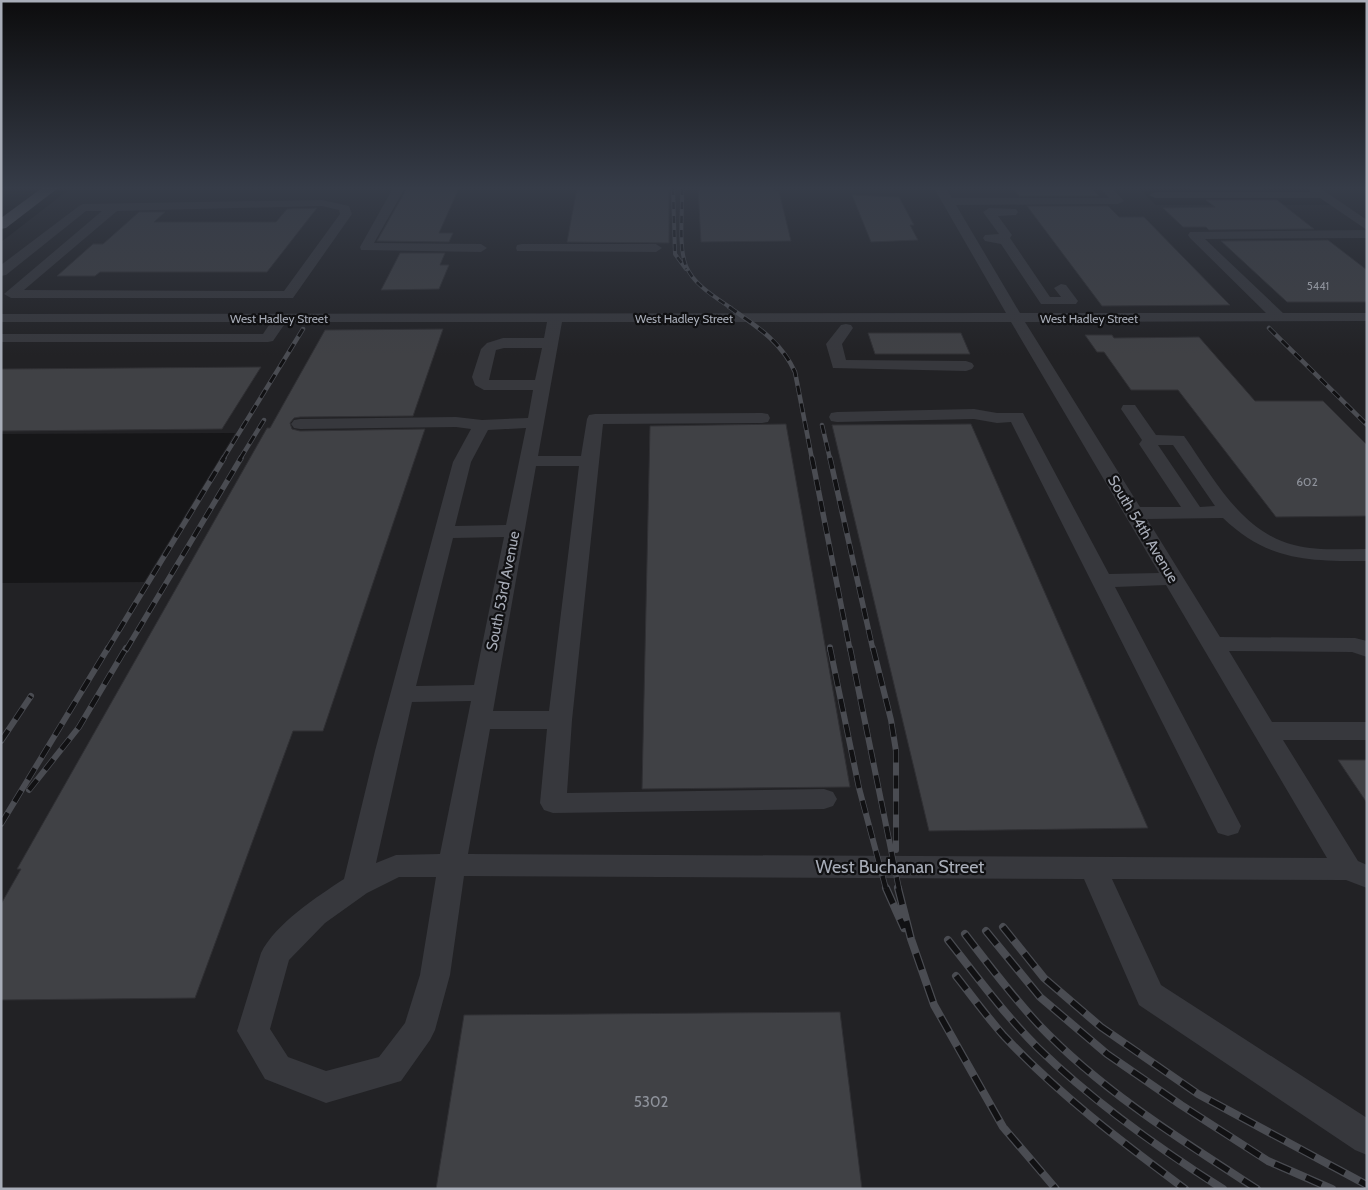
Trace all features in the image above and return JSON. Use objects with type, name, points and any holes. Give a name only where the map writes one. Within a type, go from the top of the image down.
[{"type":"street","points":[[1,272],[37,244]]},
{"type":"street","points":[[6,294],[69,244]]},
{"type":"street","points":[[6,294],[288,295],[325,244]]},
{"type":"street","points":[[368,244],[366,247],[481,248]]},
{"type":"street","name":"South 54th Avenue","points":[[972,244],[1264,731],[1357,873]]},
{"type":"street","points":[[1008,244],[1046,301],[1071,301],[1061,288]]},
{"type":"street","points":[[1203,244],[1279,317]]},
{"type":"street","points":[[522,248],[656,248]]},
{"type":"street","name":"West Hadley Street","points":[[1,318],[1367,317]]},
{"type":"street","points":[[132,338],[150,318]]},
{"type":"street","points":[[1,338],[268,338],[281,318]]},
{"type":"street","name":"South 53rd Avenue","points":[[357,885],[315,914],[276,953],[253,1031],[278,1068],[326,1087],[389,1070],[419,1030],[434,975],[478,720],[555,318]]},
{"type":"street","points":[[846,328],[834,344],[839,365],[966,366]]},
{"type":"street","points":[[542,384],[484,385],[480,382],[480,377],[488,349],[492,346],[503,343],[550,343]]},
{"type":"street","points":[[1129,409],[1151,440]]},
{"type":"street","points":[[837,417],[974,414],[997,418],[1017,418],[1228,826]]},
{"type":"street","points":[[762,418],[595,419],[560,720],[553,803],[824,799]]},
{"type":"street","points":[[300,424],[456,422],[482,425],[535,423]]},
{"type":"street","points":[[357,885],[388,751],[462,462],[482,425]]},
{"type":"street","points":[[1151,440],[1148,444],[1194,512]]},
{"type":"street","points":[[1151,440],[1178,440],[1228,512],[1240,525],[1261,540],[1294,552],[1312,555],[1367,555]]},
{"type":"street","points":[[528,461],[589,460]]},
{"type":"street","points":[[1133,513],[1228,512]]},
{"type":"street","points":[[445,532],[514,531]]},
{"type":"street","points":[[1102,581],[1173,579]]},
{"type":"street","points":[[1212,644],[1355,645],[1367,650]]},
{"type":"street","points":[[403,694],[484,693]]},
{"type":"street","points":[[478,720],[560,720]]},
{"type":"street","points":[[1264,731],[1367,732]]},
{"type":"street","name":"West Buchanan Street","points":[[357,885],[396,866],[452,865],[1093,868],[1357,873]]},
{"type":"street","points":[[1093,868],[1150,996],[1367,1138]]},
{"type":"shaded area","points":[[1,244],[1367,244],[1367,1189],[1,1189],[1,583],[144,582],[235,433],[1,434]]},
{"type":"building","points":[[93,244],[289,244],[267,272],[100,272],[95,276],[57,276]]},
{"type":"building","points":[[1055,244],[1170,244],[1230,305],[1102,306]]},
{"type":"building","points":[[1224,244],[1333,244],[1367,270],[1367,302],[1287,302]]},
{"type":"building","points":[[400,253],[445,253],[440,265],[449,265],[439,289],[381,290]]},
{"type":"building","points":[[443,329],[413,416],[300,417],[294,418],[290,423],[292,429],[300,431],[425,429],[323,731],[293,731],[195,998],[1,1000],[1,904],[21,869],[17,869],[267,428],[270,428],[325,330]]},
{"type":"building","points":[[868,333],[961,333],[970,354],[875,354]]},
{"type":"building","points":[[1085,335],[1112,335],[1114,338],[1199,337],[1255,401],[1323,401],[1367,445],[1367,516],[1276,517],[1178,390],[1131,390],[1104,352],[1097,352]]},
{"type":"building","points":[[261,367],[222,429],[1,431],[1,369]]},
{"type":"building","points":[[786,424],[850,787],[642,789],[650,426]]},
{"type":"building","points":[[971,424],[1148,828],[929,831],[832,425]]},
{"type":"building","points":[[1338,760],[1367,760],[1367,803]]},
{"type":"building","points":[[840,1012],[862,1189],[436,1189],[464,1015]]},
{"type":"railway","points":[[675,244],[675,254],[686,269]]},
{"type":"railway","points":[[682,244],[686,266],[694,279],[731,308]]},
{"type":"railway","points":[[729,307],[767,335],[783,351],[789,361],[795,372],[812,459]]},
{"type":"railway","points":[[1269,328],[1367,425]]},
{"type":"railway","points":[[223,459],[303,329]]},
{"type":"railway","points":[[240,459],[264,420]]},
{"type":"railway","points":[[822,425],[830,459]]},
{"type":"railway","points":[[107,650],[224,458]]},
{"type":"railway","points":[[126,650],[241,458]]},
{"type":"railway","points":[[812,458],[850,650]]},
{"type":"railway","points":[[830,458],[873,650]]},
{"type":"railway","points":[[1,824],[108,648]]},
{"type":"railway","points":[[29,790],[79,727],[126,648]]},
{"type":"railway","points":[[830,648],[859,788],[886,889]]},
{"type":"railway","points":[[850,648],[899,889]]},
{"type":"railway","points":[[873,648],[891,720],[896,751],[896,850]]},
{"type":"railway","points":[[1,741],[31,696]]},
{"type":"railway","points":[[886,888],[904,928]]},
{"type":"railway","points":[[898,888],[911,939],[934,1005],[1003,1127],[1056,1189]]},
{"type":"railway","points":[[1003,927],[1044,978],[1101,1027],[1198,1094],[1367,1185]]},
{"type":"railway","points":[[986,931],[1040,997],[1107,1054],[1181,1105],[1268,1161],[1332,1189]]},
{"type":"railway","points":[[965,934],[1029,1014],[1063,1049],[1089,1072],[1143,1113],[1257,1189]]},
{"type":"railway","points":[[948,940],[1014,1022],[1059,1068],[1127,1123],[1223,1189]]},
{"type":"railway","points":[[956,976],[1004,1036],[1046,1078],[1114,1135],[1185,1189]]}]
